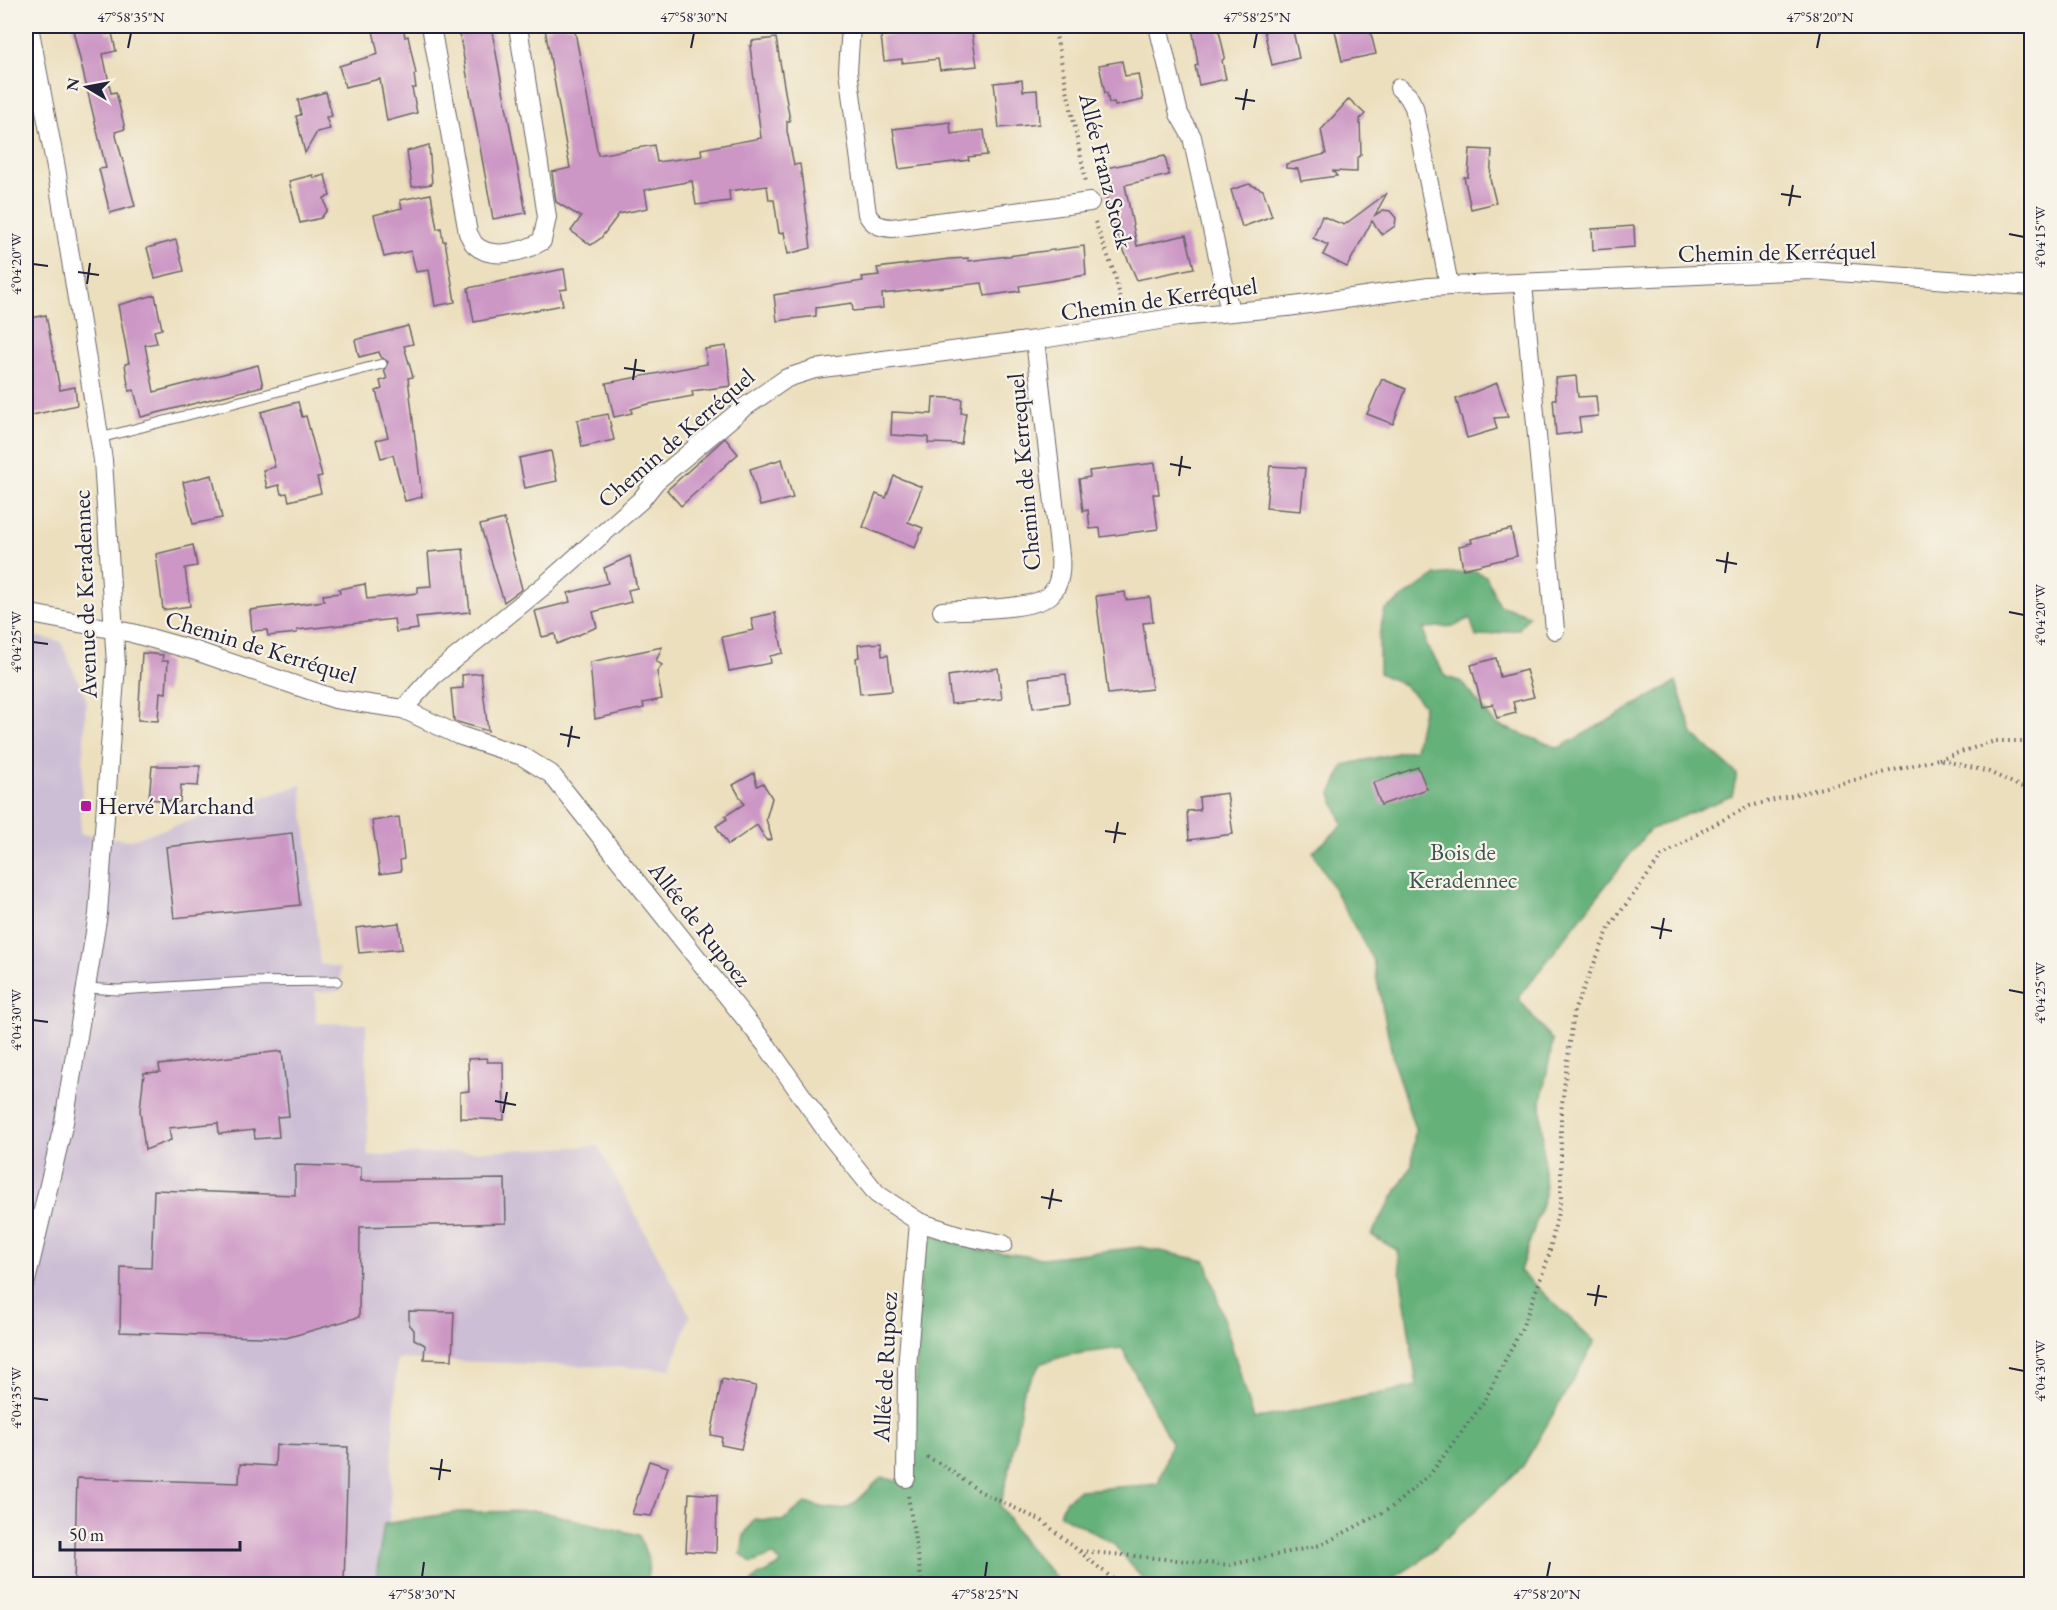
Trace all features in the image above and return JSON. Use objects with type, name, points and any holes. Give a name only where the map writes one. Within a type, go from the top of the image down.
[{"type":"street","name":"Avenue de Keradennec","points":[[26,1281],[64,1122],[98,914],[112,737],[115,630],[100,438],[57,168],[29,26]]},
{"type":"street","points":[[431,26],[468,233],[476,246],[495,253],[528,249],[543,241],[547,217],[518,26]]},
{"type":"street","points":[[851,26],[848,71],[867,214],[873,224],[892,228],[1090,202]]},
{"type":"street","points":[[1158,26],[1179,114],[1192,137],[1230,312]]},
{"type":"street","points":[[1399,88],[1408,96],[1414,107],[1449,285]]},
{"type":"street","name":"Chemin de Kerréquel","points":[[26,613],[115,630],[177,645],[335,699],[403,709],[433,676],[546,584],[641,500],[656,481],[775,384],[801,372],[829,366],[1035,340],[1125,324],[1287,307],[1449,285],[1523,284],[1827,270],[2031,286]]},
{"type":"street","points":[[1523,284],[1555,630]]},
{"type":"street","name":"Chemin de Kerrequel","points":[[942,611],[1036,603],[1052,593],[1057,583],[1061,569],[1060,555],[1035,340]]},
{"type":"street","name":"Allée de Rupoez","points":[[403,709],[458,735],[522,756],[552,774],[766,1046],[858,1173],[877,1194],[919,1222],[959,1235],[1003,1244]]},
{"type":"street","name":"Allée de Rupoez","points":[[906,1478],[907,1368],[919,1222]]},
{"type":"lane","points":[[100,438],[382,364]]},
{"type":"lane","points":[[87,988],[118,990],[248,982],[337,981]]},
{"type":"path","name":"Allée Franz Stock","points":[[1054,26],[1090,202],[1119,290],[1125,324]]},
{"type":"path","points":[[1080,1551],[1140,1559],[1230,1565],[1321,1545],[1391,1508],[1431,1473],[1483,1403],[1522,1328],[1548,1259],[1561,1198],[1561,1112],[1574,1011],[1610,926],[1662,856],[1705,828],[1750,806],[1938,759],[1995,741],[2031,741]]},
{"type":"path","points":[[1938,759],[1989,772],[2031,792]]},
{"type":"path","points":[[905,1446],[941,1464],[979,1491],[1042,1521],[1119,1584]]},
{"type":"path","points":[[906,1478],[922,1584]]},
{"type":"shaded area","points":[[26,635],[60,641],[86,698],[80,834],[131,840],[301,785],[320,964],[340,968],[341,991],[315,992],[316,1023],[366,1024],[368,1156],[598,1146],[690,1315],[671,1369],[397,1359],[386,1584],[26,1584]]},
{"type":"green space","name":"Bois de Keradennec","points":[[1475,571],[1486,576],[1499,605],[1529,615],[1519,629],[1476,637],[1470,618],[1455,626],[1424,628],[1426,644],[1446,677],[1462,682],[1495,724],[1559,748],[1676,682],[1693,734],[1737,774],[1732,796],[1649,830],[1518,998],[1553,1041],[1541,1102],[1545,1195],[1520,1271],[1595,1342],[1523,1466],[1422,1560],[1384,1584],[1147,1584],[1113,1543],[1059,1514],[1066,1500],[1080,1490],[1158,1484],[1171,1443],[1122,1348],[1068,1355],[1042,1363],[1024,1389],[1011,1462],[1000,1506],[1025,1544],[1062,1584],[750,1584],[758,1576],[782,1564],[773,1555],[752,1563],[741,1554],[744,1535],[754,1519],[782,1521],[805,1503],[833,1509],[847,1508],[882,1477],[900,1482],[912,1465],[921,1250],[926,1233],[979,1250],[1042,1258],[1141,1247],[1206,1261],[1254,1419],[1417,1386],[1397,1250],[1371,1235],[1412,1165],[1415,1129],[1394,1064],[1373,960],[1313,852],[1343,825],[1331,794],[1344,765],[1415,749],[1424,705],[1404,685],[1379,673],[1379,635],[1385,610],[1436,575]]},
{"type":"green space","points":[[539,1511],[639,1535],[649,1561],[647,1584],[514,1584],[508,1582],[375,1584],[384,1524],[459,1512]]},
{"type":"building","points":[[72,26],[105,26],[107,34],[112,33],[116,51],[103,54],[111,93],[116,92],[125,129],[115,132],[135,206],[110,213],[99,169],[106,168]]},
{"type":"building","points":[[372,26],[403,26],[405,37],[408,36],[416,74],[414,75],[416,88],[412,88],[417,113],[387,121],[380,79],[345,87],[339,66],[378,54]]},
{"type":"building","points":[[458,26],[491,26],[526,213],[493,219]]},
{"type":"building","points":[[549,26],[574,26],[598,155],[654,145],[657,162],[702,156],[701,149],[761,138],[750,46],[752,46],[752,41],[776,38],[790,121],[787,121],[787,131],[794,165],[800,164],[811,248],[788,254],[784,232],[779,233],[774,200],[769,200],[767,186],[729,191],[730,201],[696,205],[692,181],[645,190],[648,208],[619,214],[601,238],[591,245],[571,231],[581,217],[556,202],[552,172],[570,168],[545,29],[550,29]]},
{"type":"building","points":[[934,26],[971,26],[977,66],[940,70],[938,59],[902,63],[902,59],[884,61],[881,36],[935,30]]},
{"type":"building","points":[[1192,26],[1218,26],[1225,57],[1222,61],[1226,79],[1199,85]]},
{"type":"building","points":[[1263,26],[1292,26],[1299,58],[1272,65]]},
{"type":"building","points":[[1334,26],[1369,26],[1376,54],[1342,61]]},
{"type":"building","points":[[1122,61],[1125,76],[1138,74],[1143,100],[1115,106],[1114,102],[1109,103],[1107,93],[1105,93],[1099,65]]},
{"type":"building","points":[[1022,80],[1023,91],[1037,90],[1039,124],[999,128],[994,83]]},
{"type":"building","points":[[326,92],[332,116],[326,117],[330,129],[317,132],[305,153],[296,116],[301,115],[298,100]]},
{"type":"building","points":[[1349,99],[1365,114],[1360,119],[1361,155],[1357,158],[1357,172],[1333,171],[1337,176],[1301,181],[1298,169],[1286,168],[1286,164],[1326,154],[1321,130]]},
{"type":"building","points":[[950,122],[951,134],[984,130],[987,155],[968,157],[969,160],[899,169],[893,129]]},
{"type":"building","points":[[429,145],[432,184],[412,187],[407,151]]},
{"type":"building","points":[[1470,149],[1492,150],[1490,179],[1496,203],[1471,209],[1464,177],[1468,177]]},
{"type":"building","points":[[1165,156],[1169,175],[1125,185],[1137,246],[1186,235],[1194,268],[1137,280],[1112,224],[1101,169]]},
{"type":"building","points":[[313,175],[314,178],[325,175],[330,196],[324,198],[327,210],[321,218],[300,223],[289,181]]},
{"type":"building","points":[[1249,184],[1263,190],[1272,216],[1242,227],[1231,190]]},
{"type":"building","points":[[1387,193],[1375,215],[1383,210],[1390,211],[1396,218],[1395,226],[1382,235],[1372,221],[1347,267],[1323,255],[1328,245],[1313,238],[1322,216],[1344,225]]},
{"type":"building","points":[[431,194],[437,229],[441,228],[443,241],[445,241],[455,302],[435,306],[429,270],[416,272],[411,251],[384,257],[374,215],[402,208],[400,200]]},
{"type":"building","points":[[1634,226],[1635,247],[1593,250],[1592,229]]},
{"type":"building","points":[[176,240],[184,271],[155,278],[147,248]]},
{"type":"building","points":[[1084,246],[1086,275],[1019,286],[1020,291],[985,296],[982,283],[882,294],[883,308],[853,311],[852,303],[816,308],[816,316],[777,321],[774,295],[863,281],[862,277],[879,275],[877,268],[950,259],[968,258],[969,261]]},
{"type":"building","points":[[564,269],[567,289],[560,290],[563,305],[474,322],[468,288]]},
{"type":"building","points":[[155,295],[162,329],[154,331],[157,343],[145,345],[154,392],[258,365],[263,386],[141,417],[134,390],[129,391],[125,364],[129,363],[118,305]]},
{"type":"building","points":[[46,315],[60,390],[75,387],[77,405],[28,416],[26,319]]},
{"type":"building","points":[[408,326],[413,344],[404,346],[413,377],[408,378],[422,497],[405,501],[393,455],[381,458],[376,440],[388,437],[376,391],[382,389],[380,381],[387,379],[384,370],[388,362],[381,357],[379,352],[359,357],[355,340]]},
{"type":"building","points":[[726,346],[731,386],[692,391],[693,396],[644,405],[631,409],[632,413],[614,417],[606,383],[707,364],[705,349]]},
{"type":"building","points":[[1576,376],[1578,397],[1596,396],[1598,416],[1579,418],[1581,432],[1556,435],[1553,399],[1556,399],[1555,378]]},
{"type":"building","points":[[1382,379],[1406,389],[1393,424],[1367,414]]},
{"type":"building","points":[[1497,383],[1508,417],[1494,418],[1497,429],[1467,438],[1456,399]]},
{"type":"building","points":[[933,397],[962,399],[961,413],[966,413],[961,444],[928,443],[928,437],[891,435],[892,412],[932,414]]},
{"type":"building","points":[[298,402],[302,417],[306,416],[322,476],[317,477],[321,493],[289,501],[287,493],[281,494],[279,485],[267,488],[263,470],[275,467],[261,412]]},
{"type":"building","points":[[608,414],[614,440],[582,447],[577,420]]},
{"type":"building","points":[[725,438],[738,454],[681,506],[667,490]]},
{"type":"building","points":[[551,451],[557,481],[525,488],[519,458]]},
{"type":"building","points":[[782,459],[793,498],[760,506],[750,469]]},
{"type":"building","points":[[1155,463],[1159,494],[1153,494],[1158,529],[1101,537],[1100,528],[1090,529],[1088,510],[1083,511],[1079,479],[1090,477],[1089,471]]},
{"type":"building","points":[[1270,466],[1305,468],[1301,511],[1266,508]]},
{"type":"building","points":[[212,475],[222,518],[193,524],[183,482]]},
{"type":"building","points":[[894,476],[922,487],[908,522],[923,528],[915,548],[863,527],[876,494],[886,498]]},
{"type":"building","points":[[504,519],[522,589],[504,602],[480,525]]},
{"type":"building","points":[[1511,529],[1517,556],[1463,569],[1459,546],[1472,543],[1471,539]]},
{"type":"building","points":[[193,545],[197,566],[185,568],[190,606],[163,610],[156,554]]},
{"type":"building","points":[[463,549],[470,612],[416,617],[418,629],[396,632],[394,619],[297,630],[297,633],[268,636],[267,630],[252,631],[250,610],[324,601],[323,595],[340,593],[339,589],[365,584],[367,599],[418,593],[418,587],[431,586],[428,552]]},
{"type":"building","points":[[630,556],[637,588],[628,590],[631,602],[593,612],[597,627],[557,644],[555,634],[542,637],[535,611],[570,602],[568,593],[608,583],[604,568]]},
{"type":"building","points":[[1125,592],[1126,600],[1150,597],[1153,622],[1143,623],[1152,689],[1108,694],[1096,596]]},
{"type":"building","points":[[775,613],[783,653],[770,656],[771,663],[729,671],[722,637],[754,630],[751,618]]},
{"type":"building","points":[[881,643],[882,656],[888,655],[892,691],[860,694],[856,658],[859,657],[858,645]]},
{"type":"building","points":[[662,647],[656,661],[662,665],[657,672],[662,699],[643,703],[644,708],[595,719],[590,662]]},
{"type":"building","points":[[142,653],[163,655],[162,661],[168,661],[166,693],[160,692],[158,721],[138,720]]},
{"type":"building","points":[[1496,658],[1500,677],[1526,670],[1534,697],[1513,702],[1516,713],[1497,718],[1493,704],[1482,706],[1471,665]]},
{"type":"building","points":[[998,668],[1002,699],[951,704],[948,676]]},
{"type":"building","points":[[481,673],[488,731],[454,721],[451,689],[463,688],[462,675]]},
{"type":"building","points":[[1066,674],[1069,703],[1033,708],[1029,678]]},
{"type":"building","points":[[152,766],[200,766],[198,786],[181,785],[180,802],[149,799]]},
{"type":"building","points":[[1418,767],[1427,789],[1381,805],[1373,783]]},
{"type":"building","points":[[754,773],[757,786],[763,783],[772,798],[766,819],[772,839],[767,841],[757,825],[728,845],[716,826],[727,819],[725,816],[744,804],[733,785]]},
{"type":"building","points":[[1227,793],[1233,834],[1189,840],[1187,811],[1200,810],[1199,797]]},
{"type":"building","points":[[399,817],[404,859],[400,860],[401,871],[380,874],[372,821]]},
{"type":"building","points":[[292,833],[300,905],[174,918],[166,847]]},
{"type":"building","points":[[399,923],[402,949],[359,953],[356,928]]},
{"type":"building","points":[[282,1051],[289,1116],[277,1117],[279,1137],[255,1139],[254,1130],[219,1134],[218,1123],[169,1128],[171,1140],[145,1150],[140,1110],[144,1073],[160,1072],[159,1065]]},
{"type":"building","points":[[487,1058],[487,1062],[503,1062],[504,1120],[460,1118],[460,1092],[469,1091],[468,1059]]},
{"type":"building","points":[[295,1165],[361,1167],[361,1181],[505,1179],[506,1223],[360,1227],[359,1317],[286,1338],[120,1332],[121,1267],[151,1268],[154,1190],[295,1195]]},
{"type":"building","points":[[409,1311],[454,1312],[452,1360],[424,1359],[425,1345],[414,1339],[414,1330],[409,1324]]},
{"type":"building","points":[[722,1379],[756,1386],[741,1449],[721,1445],[722,1437],[711,1435]]},
{"type":"building","points":[[276,1445],[348,1447],[344,1584],[74,1584],[77,1478],[239,1483],[240,1464],[275,1466]]},
{"type":"building","points":[[649,1461],[668,1467],[651,1516],[632,1514]]},
{"type":"building","points":[[689,1493],[717,1495],[716,1553],[686,1551]]},
{"type":"place","name":"Hervé Marchand","points":[[86,806]]}]
